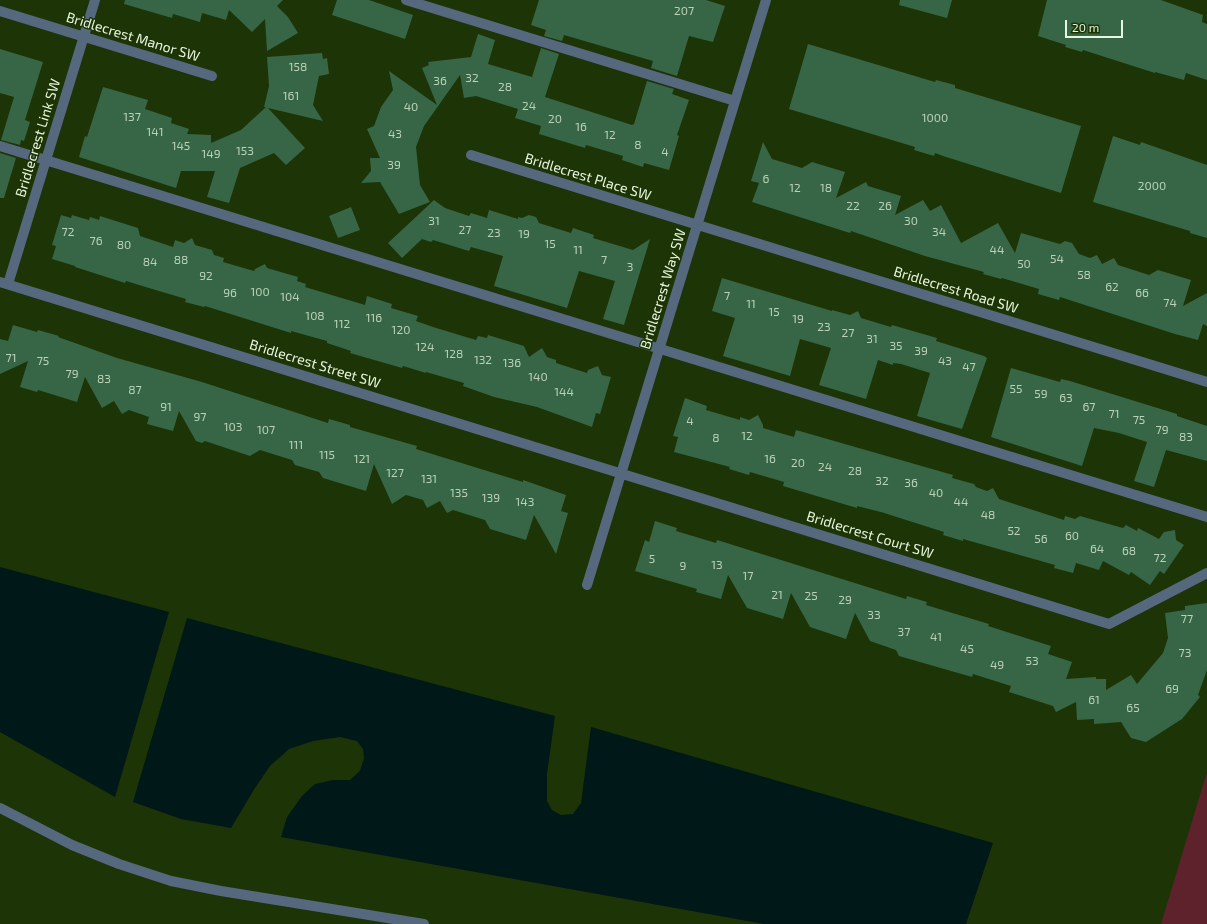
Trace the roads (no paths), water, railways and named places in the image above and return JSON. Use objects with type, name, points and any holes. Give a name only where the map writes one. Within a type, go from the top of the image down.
[{"type":"street","name":"Bridlecrest Link SW","points":[[4,283],[46,160],[95,0]]},
{"type":"street","points":[[406,0],[735,101]]},
{"type":"street","name":"Bridlecrest Way SW","points":[[587,585],[766,0]]},
{"type":"street","name":"Bridlecrest Manor SW","points":[[0,11],[212,76]]},
{"type":"street","points":[[0,146],[1207,517]]},
{"type":"street","name":"Bridlecrest Place SW","points":[[471,155],[697,225]]},
{"type":"street","name":"Bridlecrest Road SW","points":[[697,225],[1207,382]]},
{"type":"street","name":"Bridlecrest Street SW","points":[[4,283],[622,473]]},
{"type":"street","name":"Bridlecrest Court SW","points":[[622,473],[1109,624],[1207,573]]},
{"type":"street","points":[[0,808],[72,845],[119,864],[170,881],[221,891],[424,924]]},
{"type":"water","points":[[0,567],[169,612],[115,797],[0,732]]},
{"type":"water","points":[[187,618],[555,716],[547,774],[547,801],[552,810],[561,815],[573,814],[581,803],[591,727],[993,843],[966,924],[764,924],[281,837],[287,817],[302,796],[315,784],[333,780],[350,780],[360,771],[364,758],[363,749],[357,741],[340,737],[313,741],[289,749],[270,766],[231,828],[181,819],[133,802]]}]
